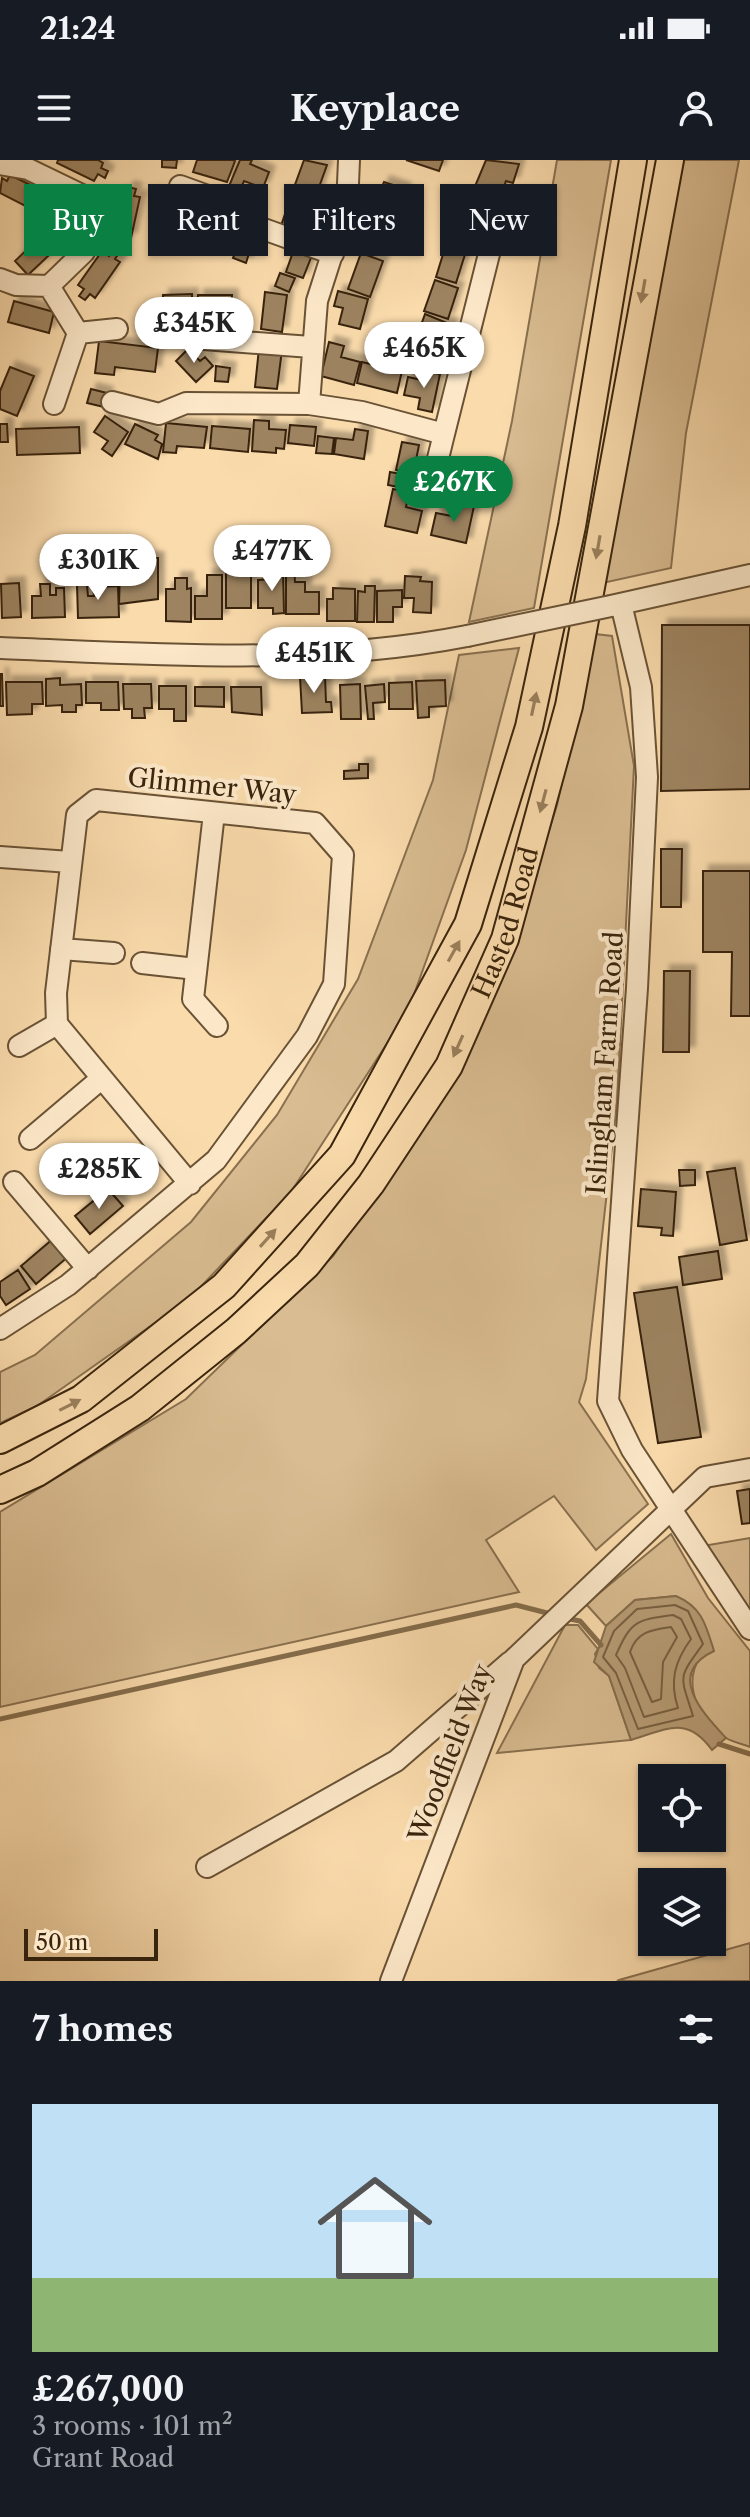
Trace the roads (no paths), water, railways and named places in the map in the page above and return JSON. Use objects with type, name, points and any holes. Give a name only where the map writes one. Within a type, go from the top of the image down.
[{"type":"main road","name":"Hasted Road","points":[[0,1440],[81,1399],[224,1286],[342,1155],[468,924],[529,727],[569,542],[633,160]]},
{"type":"main road","name":"Hasted Road","points":[[0,1490],[37,1473],[140,1408],[236,1331],[307,1265],[371,1184],[449,1066],[505,939],[569,706],[670,160]]},
{"type":"street","points":[[348,184],[349,160]]},
{"type":"street","points":[[0,164],[28,169],[90,199],[96,217],[92,236],[74,265],[49,286],[16,285],[0,279]]},
{"type":"street","points":[[309,404],[311,347],[317,301],[332,256]]},
{"type":"street","points":[[431,487],[488,256]]},
{"type":"street","points":[[49,286],[78,333]]},
{"type":"street","points":[[78,333],[117,329]]},
{"type":"street","points":[[54,404],[78,333]]},
{"type":"street","points":[[190,338],[311,347]]},
{"type":"street","points":[[112,402],[159,414],[186,403],[309,404],[362,412],[444,434]]},
{"type":"street","points":[[0,648],[250,657],[402,648],[750,575]]},
{"type":"street","name":"Islingham Farm Road","points":[[616,605],[641,687],[647,777],[637,988],[608,1401],[632,1450],[674,1509],[750,1629]]},
{"type":"street","name":"Glimmer Way","points":[[0,1329],[88,1269],[216,1160],[307,1036],[334,984],[343,855],[315,823],[96,800],[77,815],[56,993],[57,1024]]},
{"type":"street","points":[[214,813],[193,999],[217,1026]]},
{"type":"street","points":[[0,857],[70,862]]},
{"type":"street","points":[[61,949],[114,953]]},
{"type":"street","points":[[142,963],[196,969]]},
{"type":"street","points":[[19,1046],[57,1024],[190,1184]]},
{"type":"street","points":[[30,1139],[102,1078]]},
{"type":"street","points":[[14,1182],[88,1269]]},
{"type":"street","name":"Woodfield Way","points":[[391,1981],[514,1659],[556,1615],[674,1509],[705,1477],[750,1469]]},
{"type":"street","points":[[207,1867],[396,1761],[514,1659]]},
{"type":"water","points":[[676,1596],[697,1611],[714,1651],[700,1660],[692,1671],[690,1682],[699,1706],[726,1738],[712,1750],[694,1732],[685,1729],[666,1729],[631,1740],[609,1676],[594,1662],[606,1626],[635,1600]]},
{"type":"waterway","points":[[0,1719],[516,1605],[551,1614]]},
{"type":"waterway","points":[[565,1618],[580,1621],[601,1645]]},
{"type":"waterway","points":[[719,1744],[750,1754]]}]
